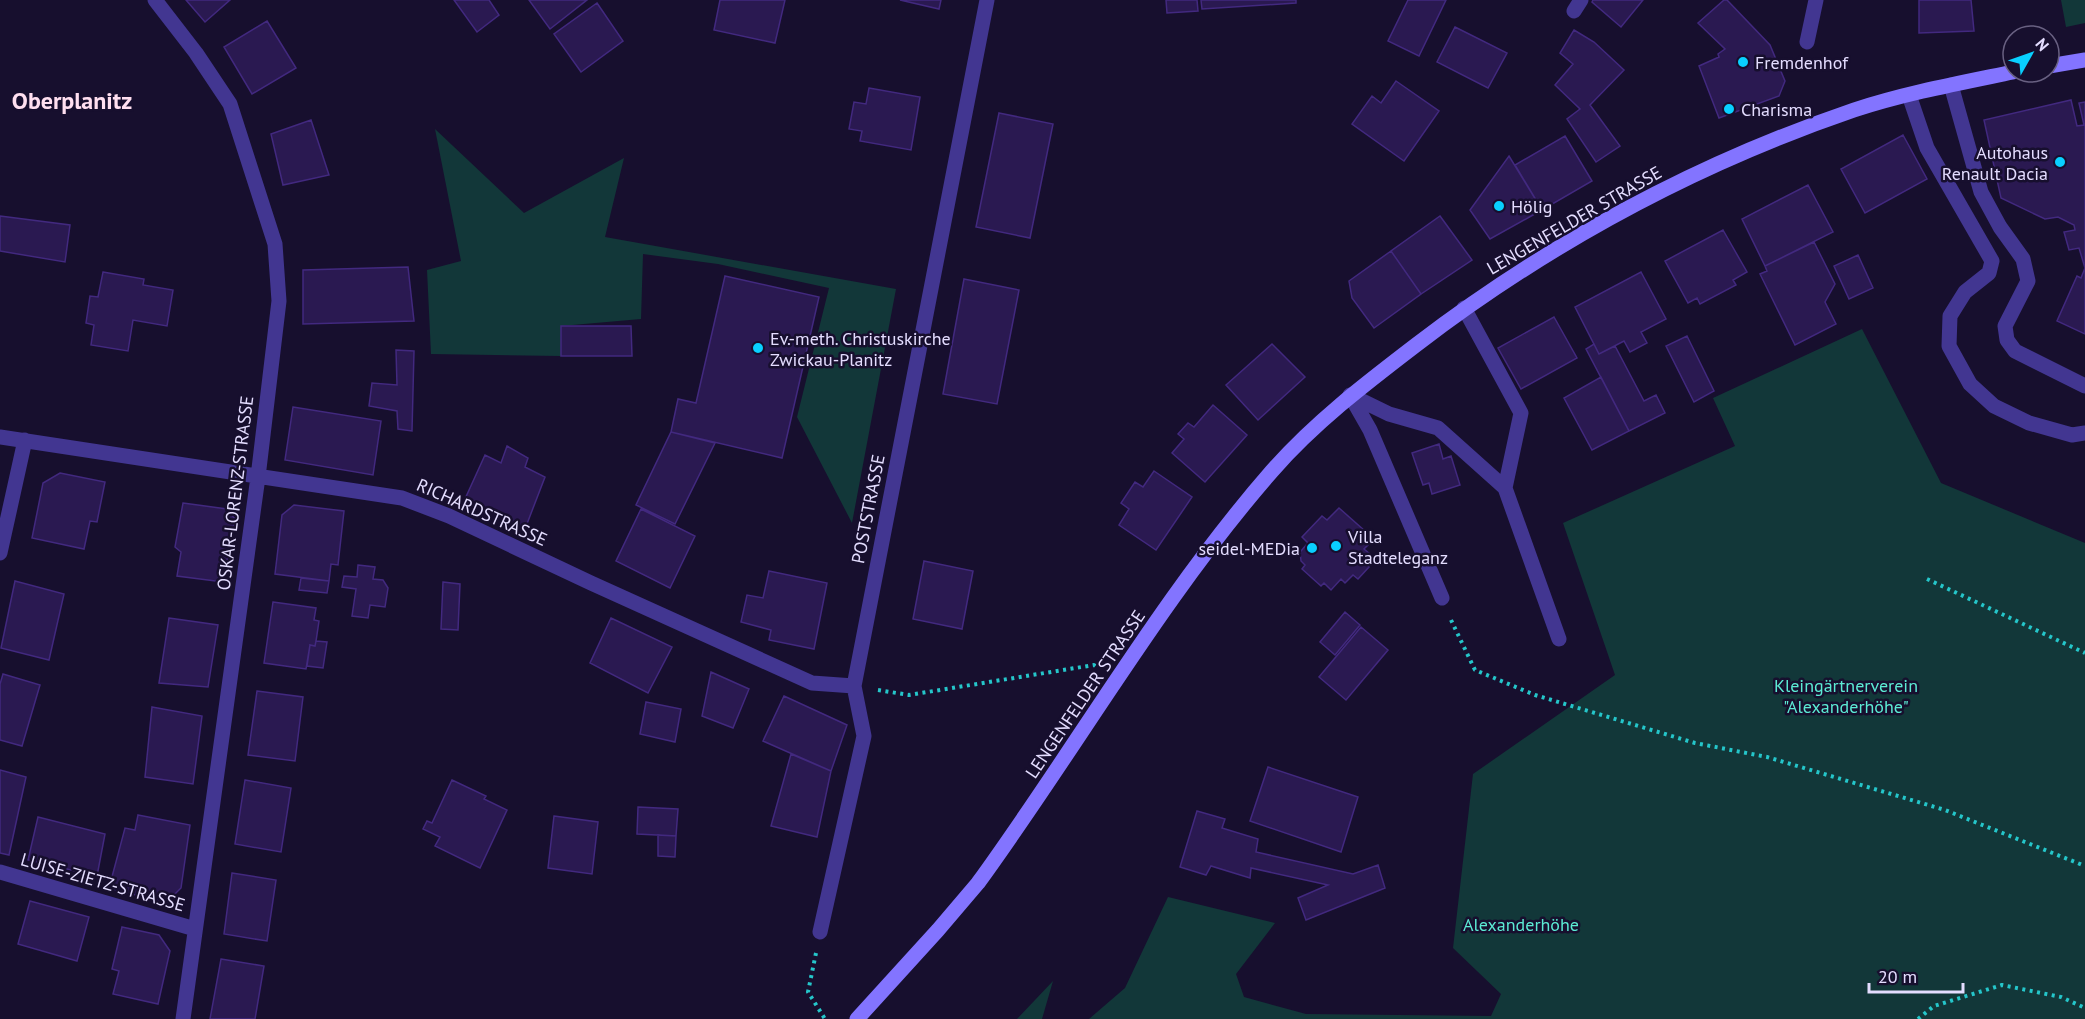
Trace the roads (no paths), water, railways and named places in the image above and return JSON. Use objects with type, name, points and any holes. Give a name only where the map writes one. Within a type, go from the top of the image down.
[{"type":"main road","points":[[2061,64],[2085,60]]},
{"type":"main road","name":"LENGENFELDER STRASSE","points":[[857,1019],[978,883],[1205,553],[1274,469],[1350,395],[1464,308],[1519,271],[1644,199],[1714,166],[1856,110],[1909,95],[2001,75]]},
{"type":"street","name":"OSKAR-LORENZ-STRASSE","points":[[155,0],[196,53],[230,104],[275,244],[279,301],[258,477],[183,1019]]},
{"type":"street","name":"POSTSTRASSE","points":[[820,932],[864,736],[854,686],[987,0]]},
{"type":"street","points":[[1807,42],[1816,0]]},
{"type":"street","points":[[1951,85],[1981,192],[2000,227],[2023,259],[2028,281],[2005,326],[2007,340],[2015,351],[2085,386]]},
{"type":"street","points":[[1909,95],[1927,148],[1992,261],[1989,273],[1965,292],[1950,316],[1949,346],[1970,384],[1994,406],[2029,423],[2072,435],[2085,433]]},
{"type":"street","points":[[1464,308],[1521,413],[1505,488]]},
{"type":"street","points":[[1350,395],[1389,414],[1438,428],[1505,488],[1559,639]]},
{"type":"street","points":[[1350,395],[1370,430],[1442,598]]},
{"type":"street","name":"RICHARDSTRASSE","points":[[0,437],[402,498],[449,516],[812,683],[854,686]]},
{"type":"street","points":[[0,553],[25,440]]},
{"type":"street","name":"LUISE-ZIETZ-STRASSE","points":[[0,872],[195,929]]},
{"type":"place","name":"Fremdenhof","points":[[1743,62]]},
{"type":"place","name":"Charisma","points":[[1729,109]]},
{"type":"place","name":"Autohaus Renault Dacia","points":[[2060,162]]},
{"type":"place","name":"Hölig","points":[[1499,206]]},
{"type":"place","name":"Ev.-meth. Christuskirche Zwickau-Planitz","points":[[758,348]]},
{"type":"place","name":"Villa Stadteleganz","points":[[1336,546]]},
{"type":"place","name":"seidel-MEDia","points":[[1312,548]]},
{"type":"district","name":"Oberplanitz","points":[[72,100]]},
{"type":"park label","name":"Kleingärtnerverein \"Alexanderhöhe\"","points":[[1846,695]]},
{"type":"park label","name":"Alexanderhöhe","points":[[1521,924]]}]
